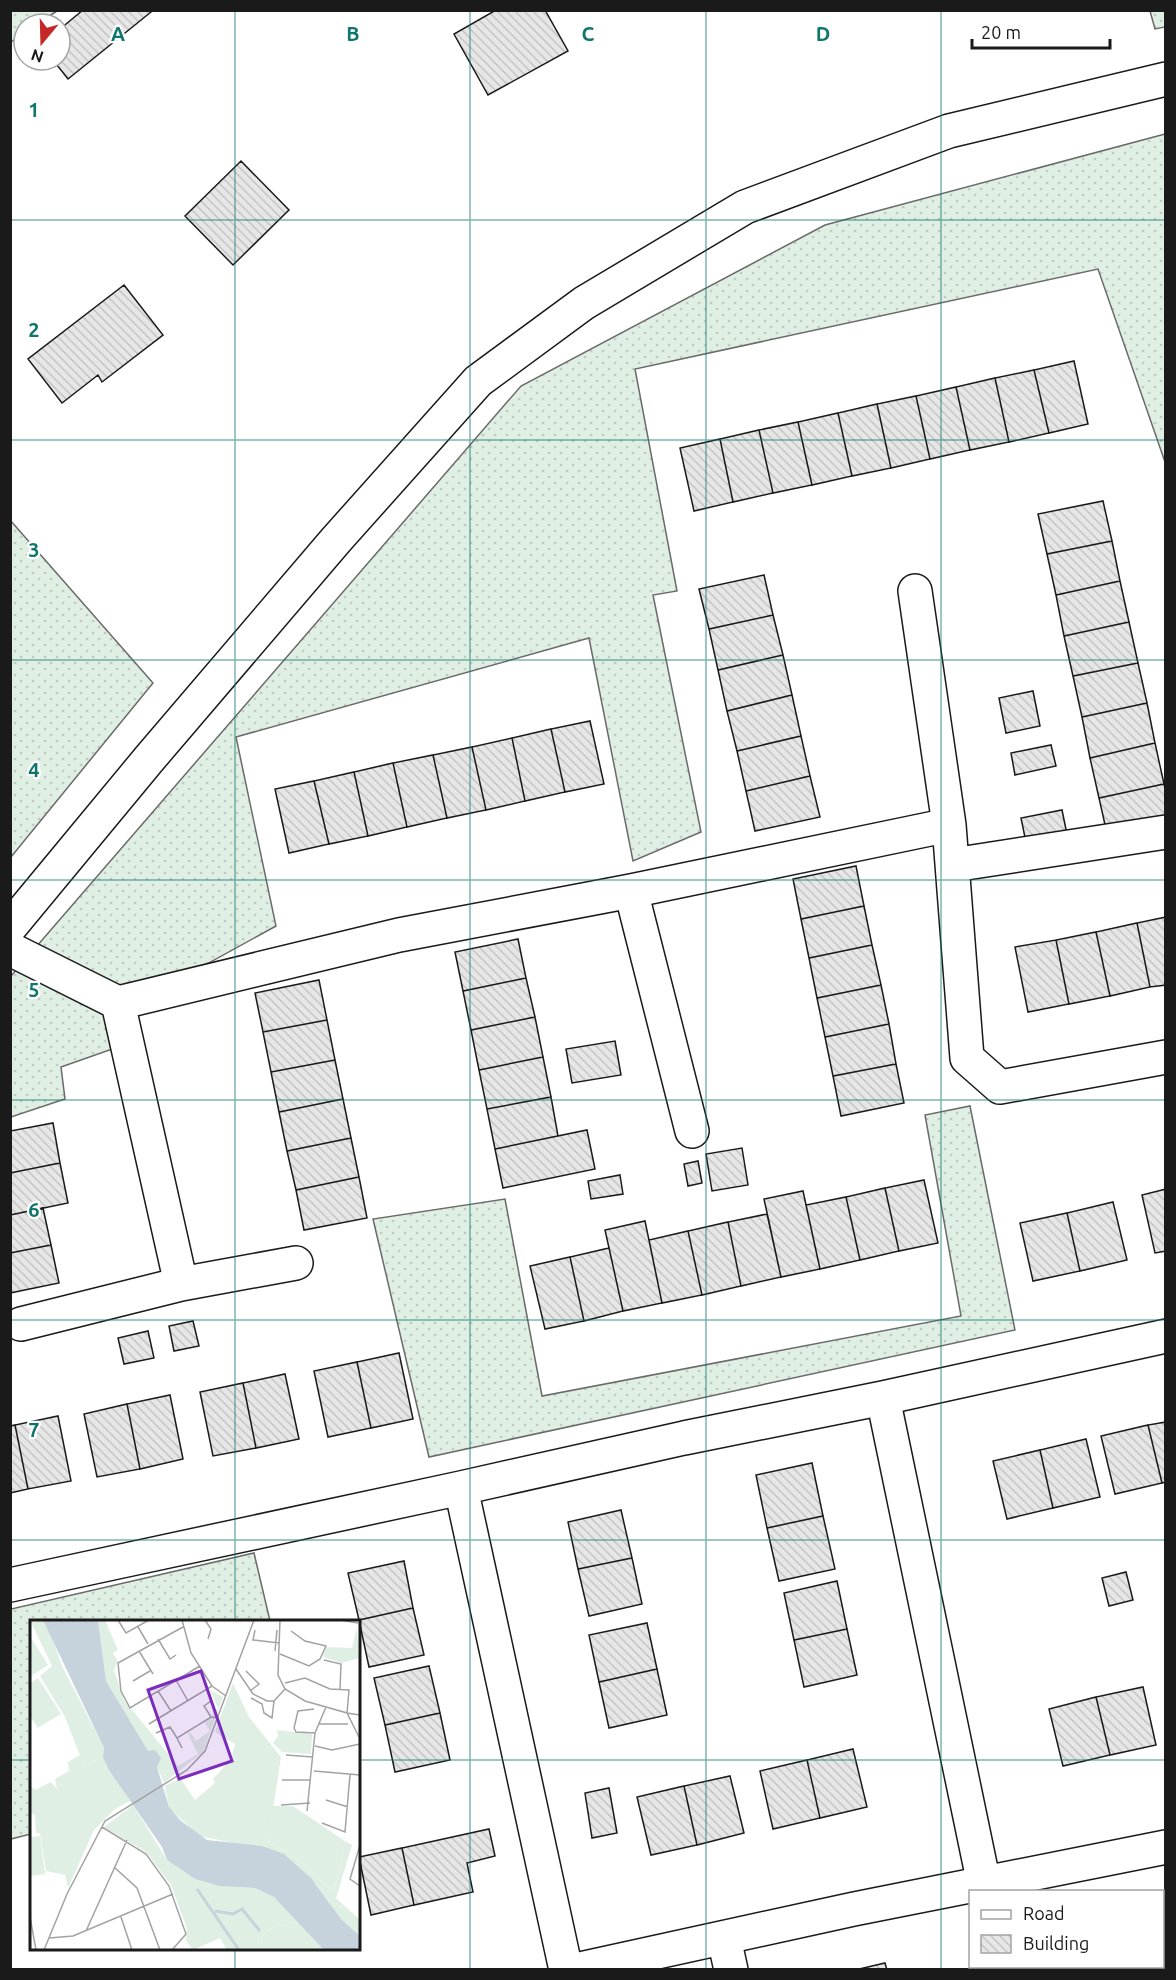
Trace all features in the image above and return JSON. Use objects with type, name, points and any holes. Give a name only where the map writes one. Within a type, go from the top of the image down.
[{"type":"street","points":[[10,927],[336,540],[478,381],[584,303],[745,207],[949,131],[1166,80]]},
{"type":"street","points":[[915,591],[949,825],[967,1058],[1000,1087],[1166,1057]]},
{"type":"street","points":[[10,949],[118,1003],[399,935],[631,891],[949,825]]},
{"type":"street","points":[[953,865],[1166,832]]},
{"type":"street","points":[[631,891],[692,1131]]},
{"type":"street","points":[[118,1003],[181,1284]]},
{"type":"street","points":[[21,1324],[181,1284],[296,1263]]},
{"type":"street","points":[[10,1585],[1166,1336]]},
{"type":"street","points":[[883,1398],[984,1884]]},
{"type":"street","points":[[461,1488],[566,1970]]},
{"type":"street","points":[[575,1970],[727,1954],[855,1909],[1166,1847]]},
{"type":"green space","points":[[11,10],[57,10],[55,12],[12,12],[11,42]]},
{"type":"green space","points":[[1150,11],[1165,11],[1165,27],[1155,29]]},
{"type":"green space","points":[[1165,134],[1165,462],[1098,269],[635,369],[677,591],[653,595],[701,832],[633,861],[589,638],[236,737],[276,926],[116,1014],[118,1047],[61,1067],[65,1099],[11,1117],[11,976],[521,386],[825,225]]},
{"type":"green space","points":[[10,520],[153,683],[11,857],[10,857]]},
{"type":"green space","points":[[970,1106],[1015,1330],[429,1457],[373,1219],[505,1199],[542,1396],[961,1316],[925,1115]]},
{"type":"green space","points":[[254,1553],[270,1620],[30,1620],[30,1834],[11,1839],[11,1609]]},
{"type":"building","points":[[83,10],[149,10],[151,12],[68,79],[62,72],[72,72],[72,19]]},
{"type":"building","points":[[496,10],[545,10],[568,51],[488,95],[454,34]]},
{"type":"building","points":[[241,161],[289,210],[233,265],[185,216]]},
{"type":"building","points":[[124,285],[163,335],[102,382],[98,375],[62,403],[28,359]]},
{"type":"building","points":[[1074,361],[1088,424],[1049,433],[1034,370]]},
{"type":"building","points":[[1034,370],[1049,433],[1009,442],[995,378]]},
{"type":"building","points":[[995,378],[1009,442],[970,450],[956,387]]},
{"type":"building","points":[[956,387],[970,450],[930,459],[916,396]]},
{"type":"building","points":[[916,396],[930,459],[891,468],[877,404]]},
{"type":"building","points":[[877,404],[891,468],[852,476],[838,413]]},
{"type":"building","points":[[838,413],[852,476],[812,485],[798,422]]},
{"type":"building","points":[[798,422],[812,485],[773,493],[759,430]]},
{"type":"building","points":[[759,430],[773,493],[733,502],[720,439]]},
{"type":"building","points":[[720,439],[733,502],[694,511],[680,448]]},
{"type":"building","points":[[1103,501],[1112,541],[1047,554],[1038,514]]},
{"type":"building","points":[[1112,541],[1120,581],[1056,595],[1047,554]]},
{"type":"building","points":[[764,575],[773,615],[709,629],[699,589]]},
{"type":"building","points":[[1120,581],[1129,622],[1064,636],[1056,595]]},
{"type":"building","points":[[773,615],[783,655],[718,670],[709,629]]},
{"type":"building","points":[[1129,622],[1138,663],[1073,676],[1064,636]]},
{"type":"building","points":[[783,655],[792,695],[727,711],[718,670]]},
{"type":"building","points":[[1138,663],[1147,703],[1082,717],[1073,676]]},
{"type":"building","points":[[1033,691],[1040,726],[1006,733],[999,698]]},
{"type":"building","points":[[792,695],[801,736],[737,751],[727,711]]},
{"type":"building","points":[[1147,703],[1155,743],[1090,758],[1082,717]]},
{"type":"building","points":[[590,721],[604,784],[565,792],[551,729]]},
{"type":"building","points":[[551,729],[565,792],[525,801],[512,738]]},
{"type":"building","points":[[801,736],[810,776],[746,791],[737,751]]},
{"type":"building","points":[[512,738],[525,801],[486,810],[472,747]]},
{"type":"building","points":[[1155,743],[1164,784],[1099,798],[1090,758]]},
{"type":"building","points":[[1051,745],[1056,766],[1015,775],[1011,753]]},
{"type":"building","points":[[472,747],[486,810],[447,818],[433,755]]},
{"type":"building","points":[[433,755],[447,818],[407,827],[393,763]]},
{"type":"building","points":[[393,763],[407,827],[368,836],[354,772]]},
{"type":"building","points":[[354,772],[368,836],[329,844],[314,781]]},
{"type":"building","points":[[810,776],[820,817],[755,831],[746,791]]},
{"type":"building","points":[[314,781],[329,844],[289,853],[275,789]]},
{"type":"building","points":[[1164,784],[1166,826],[1108,838],[1099,798]]},
{"type":"building","points":[[1062,810],[1068,839],[1027,847],[1021,818]]},
{"type":"building","points":[[856,866],[864,906],[801,919],[793,879]]},
{"type":"building","points":[[864,906],[872,945],[809,958],[801,919]]},
{"type":"building","points":[[1166,917],[1166,985],[1150,987],[1137,923]]},
{"type":"building","points":[[1137,923],[1150,987],[1110,996],[1096,932]]},
{"type":"building","points":[[1096,932],[1110,996],[1069,1004],[1056,940]]},
{"type":"building","points":[[518,939],[526,978],[463,991],[455,952]]},
{"type":"building","points":[[1056,940],[1069,1004],[1028,1012],[1015,947]]},
{"type":"building","points":[[872,945],[881,985],[817,998],[809,958]]},
{"type":"building","points":[[526,978],[535,1017],[471,1030],[463,991]]},
{"type":"building","points":[[319,980],[327,1020],[263,1032],[255,993]]},
{"type":"building","points":[[881,985],[889,1024],[825,1037],[817,998]]},
{"type":"building","points":[[535,1017],[543,1057],[479,1070],[471,1030]]},
{"type":"building","points":[[327,1020],[335,1060],[271,1072],[263,1032]]},
{"type":"building","points":[[889,1024],[896,1064],[833,1076],[825,1037]]},
{"type":"building","points":[[615,1041],[621,1075],[572,1083],[566,1049]]},
{"type":"building","points":[[543,1057],[551,1097],[487,1109],[479,1070]]},
{"type":"building","points":[[335,1060],[343,1099],[279,1112],[271,1072]]},
{"type":"building","points":[[896,1064],[904,1103],[841,1116],[833,1076]]},
{"type":"building","points":[[551,1097],[558,1136],[495,1149],[487,1109]]},
{"type":"building","points":[[343,1099],[351,1138],[287,1151],[279,1112]]},
{"type":"building","points":[[53,1123],[60,1163],[10,1173],[10,1131]]},
{"type":"building","points":[[587,1130],[595,1169],[503,1188],[495,1149]]},
{"type":"building","points":[[351,1138],[359,1177],[296,1190],[287,1151]]},
{"type":"building","points":[[742,1148],[748,1185],[712,1191],[706,1154]]},
{"type":"building","points":[[698,1161],[702,1183],[688,1186],[684,1164]]},
{"type":"building","points":[[60,1163],[68,1203],[10,1215],[10,1173]]},
{"type":"building","points":[[620,1175],[623,1194],[591,1199],[588,1181]]},
{"type":"building","points":[[359,1177],[367,1218],[304,1230],[296,1190]]},
{"type":"building","points":[[924,1180],[938,1243],[899,1251],[885,1188]]},
{"type":"building","points":[[885,1188],[899,1251],[860,1260],[846,1197]]},
{"type":"building","points":[[1166,1189],[1166,1251],[1155,1253],[1142,1195]]},
{"type":"building","points":[[803,1191],[820,1269],[781,1277],[764,1199]]},
{"type":"building","points":[[846,1197],[860,1260],[820,1269],[806,1205]]},
{"type":"building","points":[[1113,1202],[1127,1260],[1080,1271],[1067,1213]]},
{"type":"building","points":[[43,1208],[51,1245],[10,1253],[10,1215]]},
{"type":"building","points":[[1067,1213],[1080,1271],[1033,1281],[1020,1223]]},
{"type":"building","points":[[767,1214],[781,1277],[741,1286],[728,1222]]},
{"type":"building","points":[[645,1221],[662,1303],[623,1311],[605,1230]]},
{"type":"building","points":[[728,1222],[741,1286],[702,1295],[688,1231]]},
{"type":"building","points":[[688,1231],[702,1295],[662,1303],[649,1240]]},
{"type":"building","points":[[51,1245],[59,1283],[10,1293],[10,1253]]},
{"type":"building","points":[[609,1248],[623,1311],[584,1321],[570,1257]]},
{"type":"building","points":[[570,1257],[584,1321],[545,1329],[530,1266]]},
{"type":"building","points":[[193,1321],[199,1346],[174,1351],[169,1326]]},
{"type":"building","points":[[148,1331],[154,1358],[124,1364],[118,1338]]},
{"type":"building","points":[[399,1353],[413,1419],[371,1428],[357,1362]]},
{"type":"building","points":[[357,1362],[371,1428],[328,1437],[314,1371]]},
{"type":"building","points":[[285,1374],[299,1439],[256,1448],[243,1383]]},
{"type":"building","points":[[243,1383],[256,1448],[213,1456],[200,1392]]},
{"type":"building","points":[[170,1395],[183,1459],[140,1469],[127,1404]]},
{"type":"building","points":[[127,1404],[140,1469],[97,1477],[84,1414]]},
{"type":"building","points":[[58,1416],[71,1481],[28,1489],[15,1425]]},
{"type":"building","points":[[1166,1422],[1166,1482],[1162,1483],[1148,1425]]},
{"type":"building","points":[[15,1425],[28,1489],[10,1493],[10,1426]]},
{"type":"building","points":[[1148,1425],[1162,1483],[1115,1494],[1101,1436]]},
{"type":"building","points":[[1086,1439],[1100,1497],[1053,1508],[1040,1450]]},
{"type":"building","points":[[1040,1450],[1053,1508],[1007,1519],[993,1461]]},
{"type":"building","points":[[812,1463],[823,1516],[767,1528],[756,1475]]},
{"type":"building","points":[[621,1510],[632,1558],[578,1569],[568,1522]]},
{"type":"building","points":[[823,1516],[835,1569],[779,1581],[767,1528]]},
{"type":"building","points":[[632,1558],[642,1604],[589,1616],[578,1569]]},
{"type":"building","points":[[404,1561],[413,1608],[359,1620],[348,1573]]},
{"type":"building","points":[[1126,1572],[1133,1600],[1109,1606],[1102,1578]]},
{"type":"building","points":[[837,1581],[847,1629],[794,1640],[784,1593]]},
{"type":"building","points":[[413,1608],[424,1655],[369,1667],[359,1620]]},
{"type":"building","points":[[647,1623],[657,1669],[599,1682],[589,1635]]},
{"type":"building","points":[[847,1629],[857,1675],[804,1687],[794,1640]]},
{"type":"building","points":[[429,1666],[440,1713],[385,1725],[374,1678]]},
{"type":"building","points":[[657,1669],[667,1715],[609,1728],[599,1682]]},
{"type":"building","points":[[1143,1687],[1156,1745],[1110,1755],[1096,1697]]},
{"type":"building","points":[[1096,1697],[1110,1755],[1063,1766],[1049,1709]]},
{"type":"building","points":[[440,1713],[450,1760],[395,1772],[385,1725]]},
{"type":"building","points":[[853,1749],[867,1807],[820,1818],[807,1760]]},
{"type":"building","points":[[807,1760],[820,1818],[773,1829],[760,1771]]},
{"type":"building","points":[[730,1776],[744,1833],[697,1845],[684,1786]]},
{"type":"building","points":[[684,1786],[697,1845],[651,1855],[637,1797]]},
{"type":"building","points":[[609,1788],[617,1833],[592,1838],[585,1793]]},
{"type":"building","points":[[489,1829],[495,1856],[467,1863],[473,1892],[414,1905],[402,1848]]},
{"type":"building","points":[[402,1848],[414,1905],[371,1915],[360,1857]]},
{"type":"building","points":[[1166,1931],[1166,1970],[1147,1970],[1146,1968],[1164,1968],[1164,1932]]},
{"type":"building","points":[[885,1963],[887,1970],[855,1970]]},
{"type":"building","points":[[1021,1968],[1070,1968],[1071,1970],[1021,1970]]},
{"type":"building","points":[[1070,1968],[1120,1968],[1120,1970],[1071,1970]]}]
